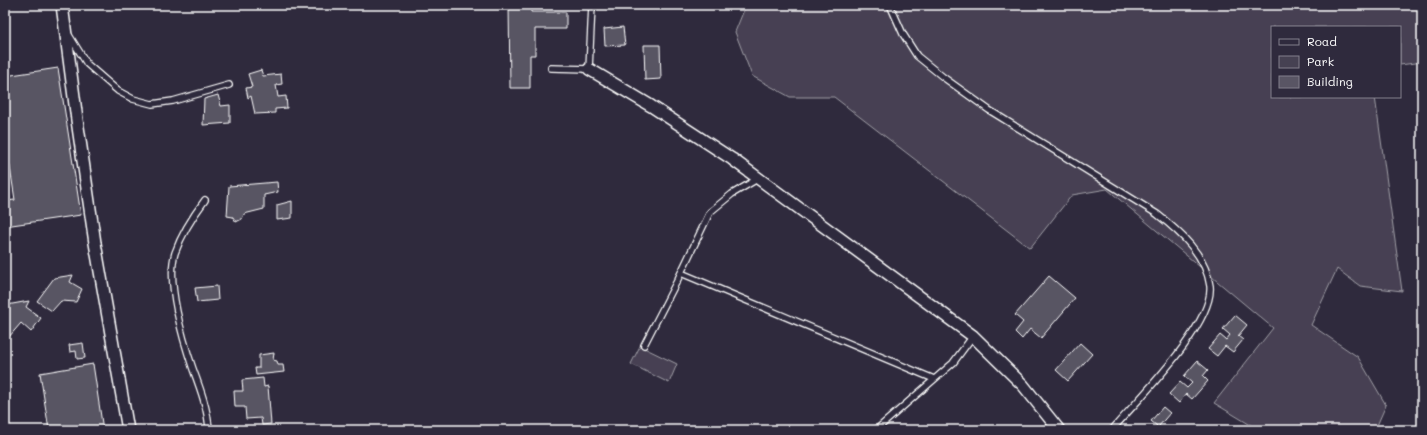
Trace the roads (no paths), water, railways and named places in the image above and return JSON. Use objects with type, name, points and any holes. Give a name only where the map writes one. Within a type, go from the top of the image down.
[{"type":"street","points":[[62,5],[94,236],[128,430]]},
{"type":"street","points":[[589,69],[690,131],[759,178],[852,249],[973,336],[1023,385],[1059,430]]},
{"type":"lane","points":[[551,68],[589,69],[592,5]]},
{"type":"lane","points":[[890,5],[903,34],[917,56],[943,77],[989,110],[1157,214],[1180,232],[1193,248],[1205,267],[1210,292],[1202,318],[1185,346],[1112,430]]},
{"type":"lane","points":[[65,29],[87,64],[118,91],[133,99],[152,104],[173,101],[229,85]]},
{"type":"lane","points":[[644,345],[710,212],[732,194],[759,178]]},
{"type":"lane","points":[[205,200],[190,219],[175,253],[172,286],[185,347],[202,395],[210,430]]},
{"type":"lane","points":[[681,273],[934,379]]},
{"type":"lane","points":[[876,430],[953,363],[973,336]]}]
